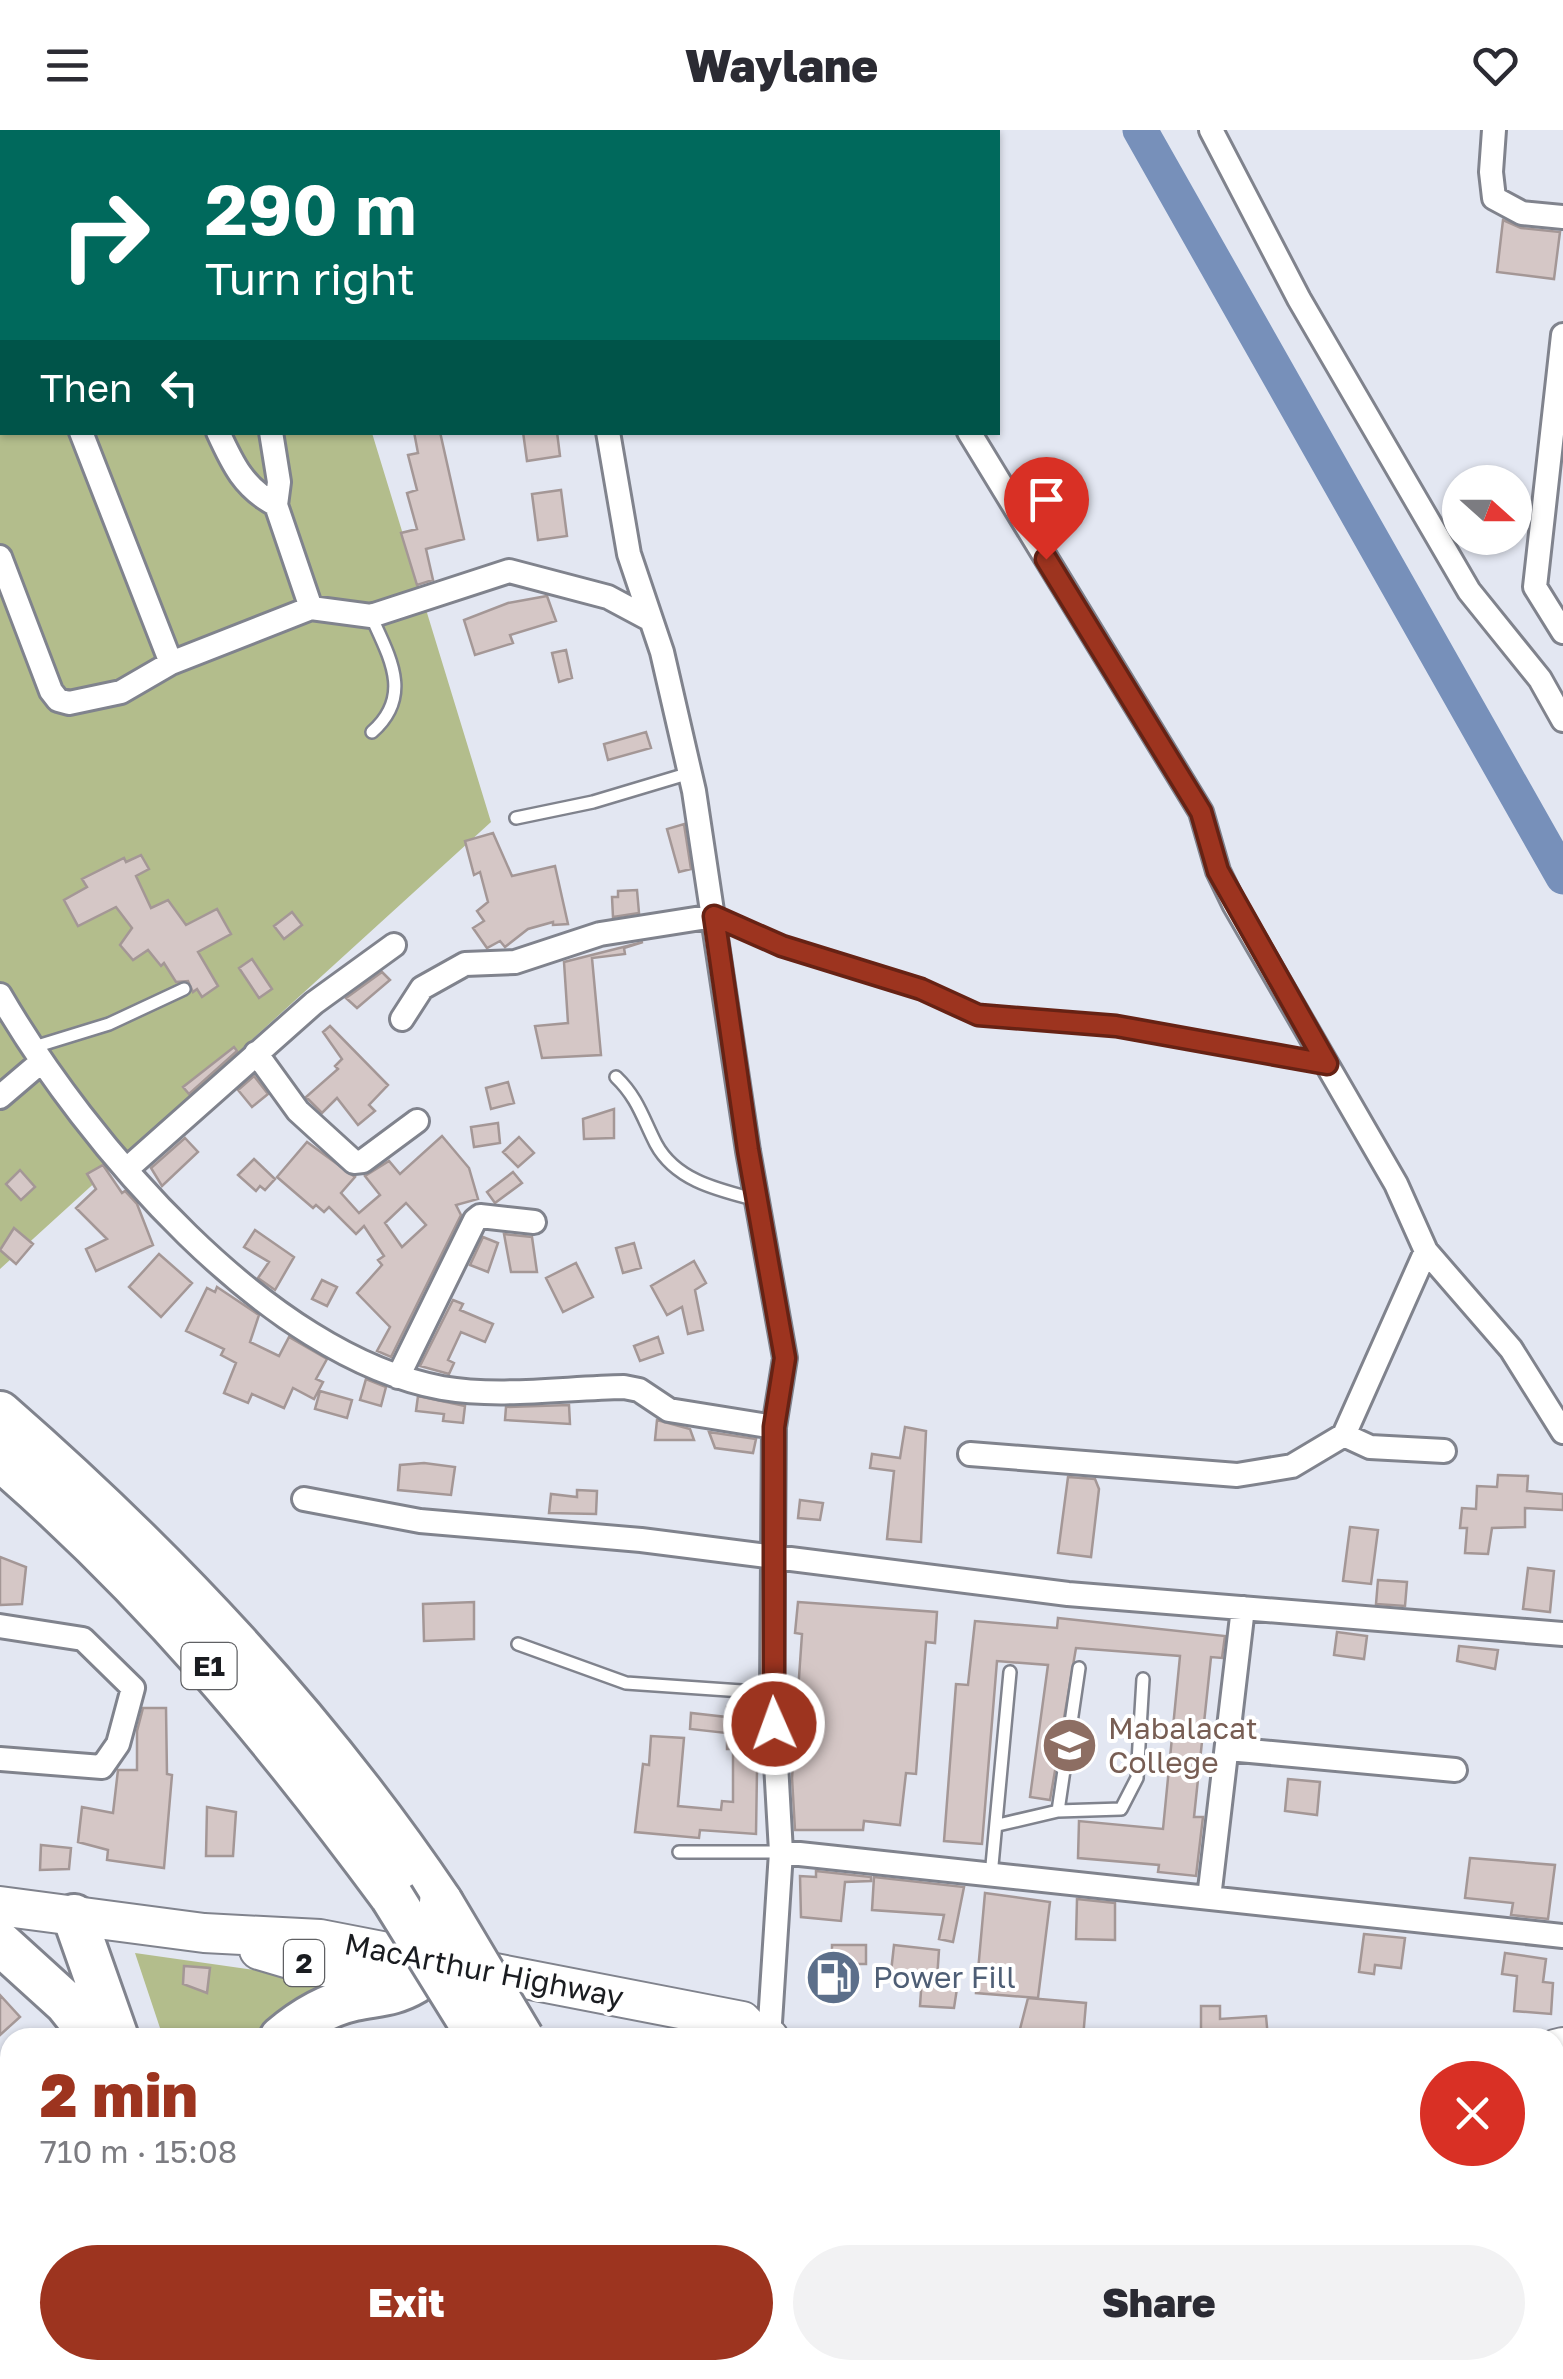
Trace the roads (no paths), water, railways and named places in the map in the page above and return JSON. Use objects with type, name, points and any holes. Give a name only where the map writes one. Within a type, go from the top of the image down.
[{"type":"highway","name":"E1","points":[[0,1413],[86,1490],[232,1636],[349,1774],[441,1902],[516,2028]]},
{"type":"highway","name":"E1","points":[[0,1459],[143,1594],[302,1773],[392,1897],[473,2028]]},
{"type":"highway","name":"MacArthur Highway","points":[[0,1906],[204,1933],[320,1938],[742,2020],[751,2028]]},
{"type":"highway","points":[[85,1917],[113,2028]]},
{"type":"highway","points":[[85,1917],[134,2028]]},
{"type":"highway","name":"MacArthur Highway","points":[[204,1933],[310,1965],[656,2028]]},
{"type":"highway","points":[[0,1943],[66,2003],[86,2028]]},
{"type":"highway","points":[[297,2028],[328,2008],[360,1998],[392,1996],[416,1982]]},
{"type":"street","points":[[1211,130],[1299,299],[1468,591],[1540,680],[1563,720]]},
{"type":"street","points":[[1494,130],[1494,198],[1522,213],[1563,217]]},
{"type":"street","points":[[1563,335],[1536,587],[1563,632]]},
{"type":"street","points":[[82,435],[171,663]]},
{"type":"street","points":[[219,435],[234,468],[252,492],[276,505]]},
{"type":"street","points":[[271,435],[280,482],[276,505],[311,608]]},
{"type":"street","points":[[609,435],[629,554],[651,620],[690,773],[785,1358],[774,1427],[772,1692],[782,1852],[762,2028]]},
{"type":"street","points":[[971,435],[1201,812],[1226,888],[1396,1184],[1426,1252],[1510,1349],[1563,1432]]},
{"type":"street","points":[[0,558],[58,700],[69,703],[121,692],[171,663],[311,608],[372,616],[509,571],[608,597],[651,620]]},
{"type":"street","points":[[402,1019],[422,988],[466,964],[515,962],[600,934],[714,916]]},
{"type":"street","points":[[128,1168],[256,1053],[394,945]]},
{"type":"street","points":[[0,996],[36,1055],[128,1168],[223,1271],[303,1332],[398,1377],[480,1392],[624,1387],[640,1390],[669,1410],[774,1427]]},
{"type":"street","points":[[256,1053],[298,1111],[354,1162],[363,1161],[417,1120]]},
{"type":"street","points":[[0,1098],[36,1055]]},
{"type":"street","points":[[398,1377],[475,1220],[480,1216],[534,1222]]},
{"type":"street","points":[[970,1454],[1236,1476],[1292,1466],[1344,1435],[1426,1252]]},
{"type":"street","points":[[1344,1435],[1370,1446],[1444,1451]]},
{"type":"street","points":[[304,1499],[420,1521],[640,1540],[774,1560],[1243,1608],[1563,1634]]},
{"type":"street","points":[[1209,1898],[1243,1608]]},
{"type":"street","points":[[0,1626],[82,1640],[133,1688],[118,1744],[102,1767],[0,1760]]},
{"type":"street","points":[[1228,1749],[1455,1770]]},
{"type":"street","points":[[782,1852],[1563,1936]]},
{"type":"lane","points":[[372,616],[388,658],[396,700],[390,716],[372,732]]},
{"type":"lane","points":[[516,818],[593,802],[690,773]]},
{"type":"lane","points":[[714,916],[782,946],[921,989],[978,1015],[1116,1026],[1327,1064]]},
{"type":"lane","points":[[36,1055],[184,989]]},
{"type":"lane","points":[[616,1077],[637,1100],[655,1142],[678,1172],[757,1200]]},
{"type":"lane","points":[[518,1644],[626,1683],[772,1692]]},
{"type":"lane","points":[[1058,1811],[1079,1668]]},
{"type":"lane","points":[[991,1876],[1010,1672]]},
{"type":"lane","points":[[998,1824],[1058,1811],[1121,1809],[1133,1793],[1143,1680]]},
{"type":"lane","points":[[679,1852],[782,1852]]},
{"type":"waterway","points":[[1140,130],[1563,877]]},
{"type":"place","name":"Mabalacat College","points":[[1069,1746]]},
{"type":"place","name":"Power Fill","points":[[834,1978]]}]
